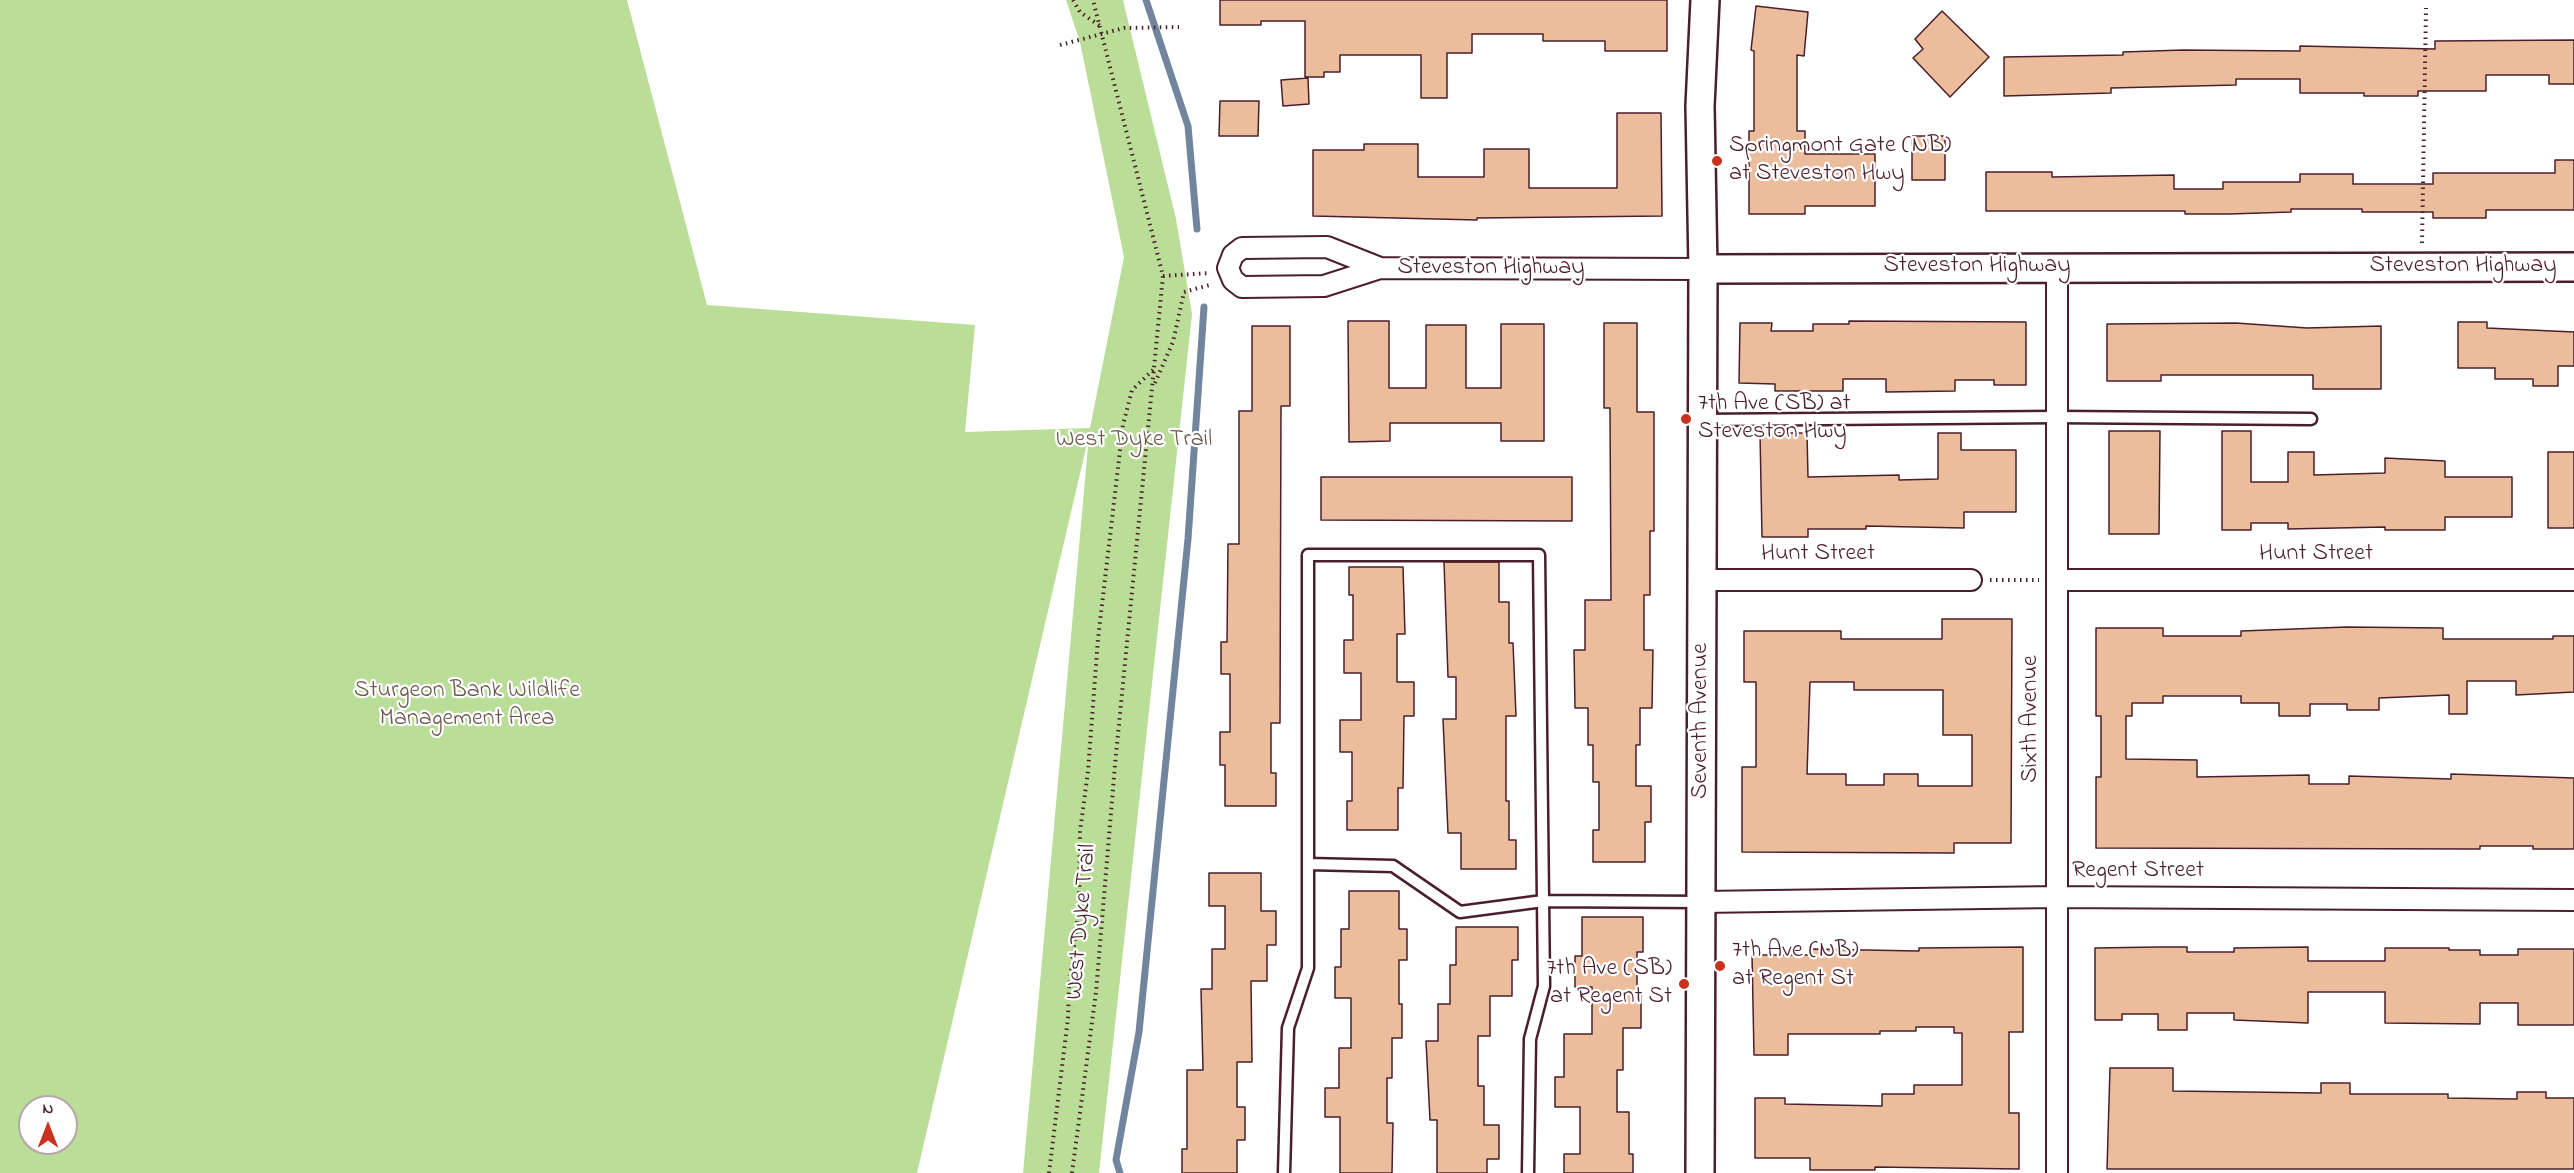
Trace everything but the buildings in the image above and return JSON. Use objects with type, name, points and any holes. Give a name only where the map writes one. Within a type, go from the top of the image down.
[{"type":"street","name":"Seventh Avenue","points":[[1700,1173],[1703,269],[1700,106],[1705,0]]},
{"type":"street","name":"Steveston Highway","points":[[1380,268],[1327,247],[1242,248],[1233,255],[1228,268],[1233,280],[1242,287],[1324,286],[1380,268],[2574,267]]},
{"type":"street","name":"Sixth Avenue","points":[[2056,266],[2057,1173]]},
{"type":"street","name":"Hunt Street","points":[[1702,580],[1971,580]]},
{"type":"street","name":"Hunt Street","points":[[2058,580],[2574,580]]},
{"type":"street","name":"Regent Street","points":[[1701,902],[2056,897],[2574,900]]},
{"type":"lane","points":[[1702,420],[2056,417],[2311,419]]},
{"type":"lane","points":[[1284,1173],[1288,1028],[1308,968],[1308,555],[1539,555],[1544,986],[1530,1040],[1528,1173]]},
{"type":"lane","points":[[1308,864],[1393,866],[1460,912],[1543,901],[1701,902]]},
{"type":"path","points":[[1073,0],[1090,22],[1101,26]]},
{"type":"path","name":"West Dyke Trail","points":[[1072,1173],[1096,992],[1115,765],[1163,276],[1093,0]]},
{"type":"path","points":[[2422,243],[2426,8]]},
{"type":"path","points":[[1060,45],[1080,42],[1124,28],[1179,27]]},
{"type":"path","points":[[1163,276],[1209,273]]},
{"type":"path","points":[[1153,387],[1173,342],[1184,292],[1213,284]]},
{"type":"path","points":[[1049,1173],[1079,906],[1080,832],[1088,771],[1098,639],[1123,425],[1132,390],[1154,369]]},
{"type":"path","points":[[1971,580],[2058,580]]},
{"type":"green space","name":"Sturgeon Bank Wildlife Management Area","points":[[0,0],[627,0],[707,305],[975,325],[965,432],[1090,428],[1124,257],[1080,42],[1066,0],[1123,0],[1176,219],[1192,314],[1099,1173],[1023,1173],[1089,435],[917,1173],[0,1173]]},
{"type":"waterway","points":[[1146,0],[1188,126],[1197,229]]},
{"type":"waterway","points":[[1120,1173],[1116,1160],[1139,1032],[1188,539],[1204,307]]},
{"type":"place","name":"Springmont Gate (NB) at Steveston Hwy","points":[[1717,161]]},
{"type":"place","name":"7th Ave (SB) at Steveston Hwy","points":[[1686,419]]},
{"type":"place","name":"7th Ave (NB) at Regent St","points":[[1720,966]]},
{"type":"place","name":"7th Ave (SB) at Regent St","points":[[1684,984]]}]
